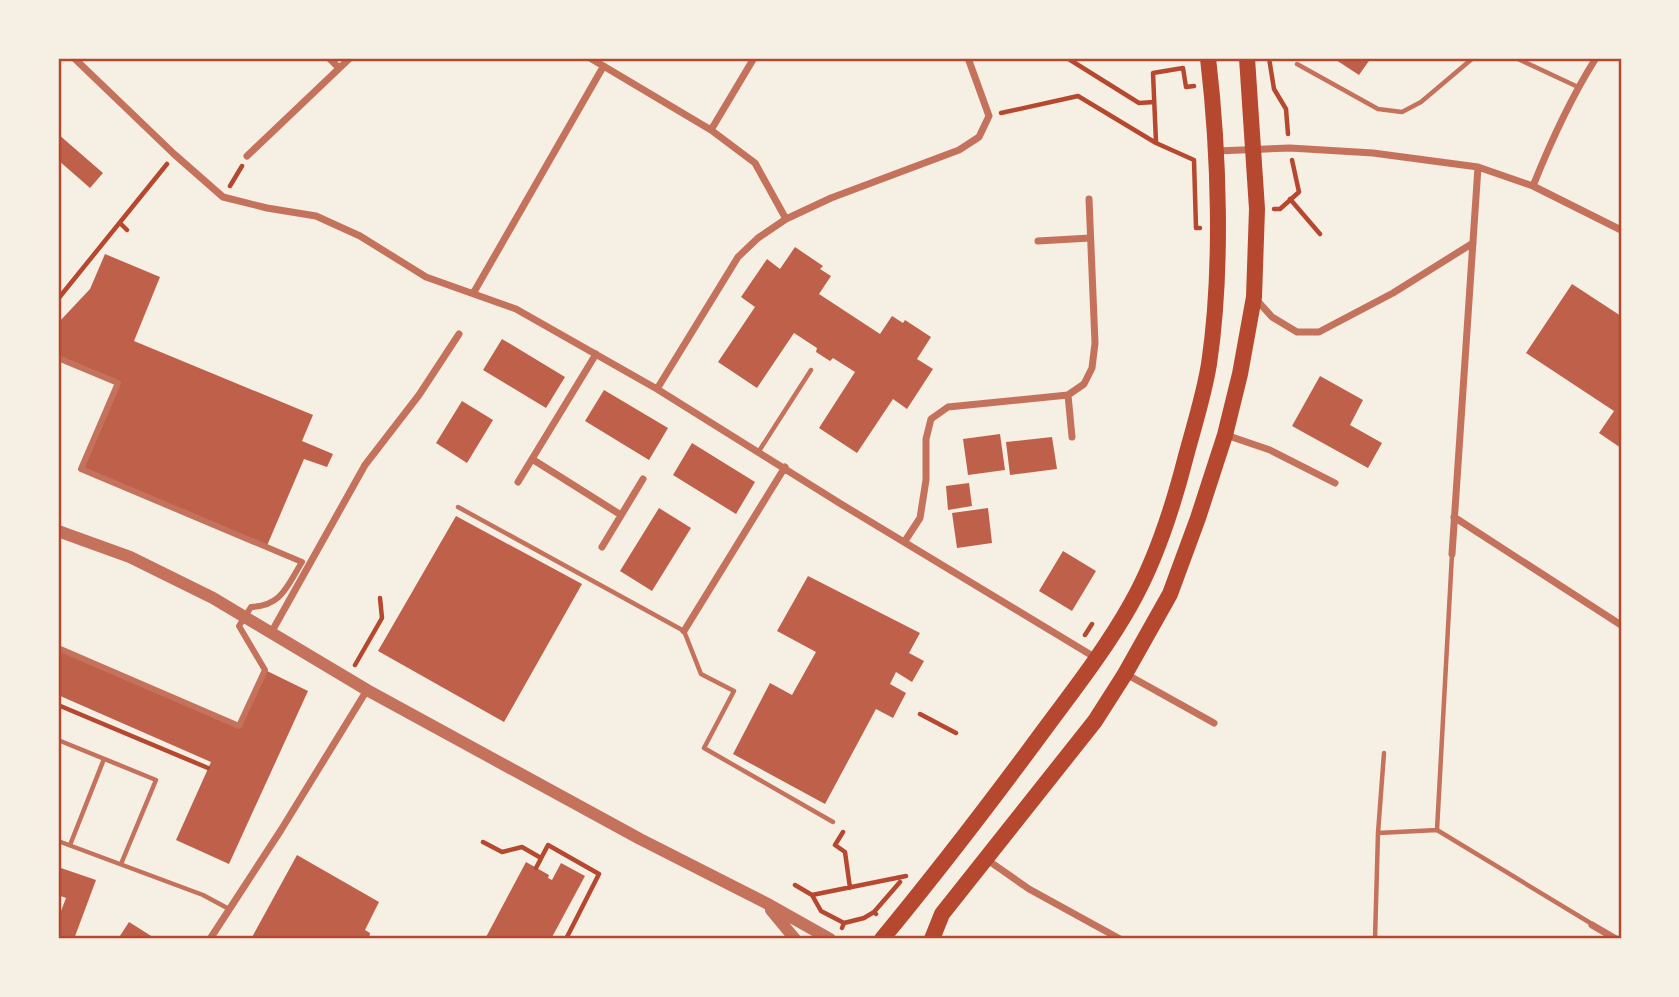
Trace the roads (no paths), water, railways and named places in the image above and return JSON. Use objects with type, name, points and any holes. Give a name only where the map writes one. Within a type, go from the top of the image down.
[{"type":"main road","points":[[882,939],[1002,787],[1096,658],[1131,604],[1160,543],[1181,477],[1209,366],[1215,294],[1215,151],[1208,58]]},
{"type":"main road","points":[[932,939],[942,914],[1095,721],[1170,594],[1225,435],[1240,374],[1254,297],[1257,209],[1247,58]]},
{"type":"street","points":[[329,58],[339,68]]},
{"type":"street","points":[[247,156],[349,58]]},
{"type":"street","points":[[590,58],[711,130],[755,163],[786,219]]},
{"type":"street","points":[[711,130],[754,58]]},
{"type":"street","points":[[657,389],[738,257],[758,238],[786,219],[831,198],[959,150],[979,137],[989,116],[968,58]]},
{"type":"street","points":[[1533,186],[1557,127],[1596,58]]},
{"type":"street","points":[[79,59],[174,155],[223,197],[316,216],[360,236],[426,277],[516,309],[657,389],[1096,658]]},
{"type":"street","points":[[474,292],[603,67]]},
{"type":"street","points":[[1215,151],[1290,148],[1373,153],[1478,167],[1533,186],[1621,230]]},
{"type":"street","points":[[1452,554],[1478,167]]},
{"type":"street","points":[[905,541],[920,518],[926,480],[926,439],[932,419],[948,407],[1068,395],[1084,384],[1092,368],[1095,330],[1089,199]]},
{"type":"street","points":[[1038,241],[1090,239]]},
{"type":"street","points":[[1254,297],[1272,317],[1297,332],[1319,332],[1393,293],[1474,243]]},
{"type":"street","points":[[271,633],[365,465],[419,395],[459,334]]},
{"type":"street","points":[[518,482],[596,354]]},
{"type":"street","points":[[58,358],[118,383],[81,469],[302,562],[279,598],[269,605],[251,607],[239,626],[265,670],[239,726],[58,648]]},
{"type":"street","points":[[1068,395],[1072,437]]},
{"type":"street","points":[[1225,435],[1270,450],[1335,483]]},
{"type":"street","points":[[532,459],[621,515]]},
{"type":"street","points":[[684,631],[785,467]]},
{"type":"street","points":[[601,547],[643,479]]},
{"type":"street","points":[[1454,517],[1621,625]]},
{"type":"street","points":[[58,531],[130,556],[245,617],[367,690],[830,939]]},
{"type":"street","points":[[1125,674],[1214,723]]},
{"type":"street","points":[[210,939],[367,690]]},
{"type":"street","points":[[985,859],[1029,888],[1120,939]]},
{"type":"street","points":[[766,903],[795,939]]},
{"type":"street","points":[[1592,925],[1616,939]]},
{"type":"lane","points":[[1297,64],[1378,109],[1402,112],[1421,102],[1473,58]]},
{"type":"lane","points":[[1516,58],[1578,87]]},
{"type":"lane","points":[[758,451],[811,370]]},
{"type":"lane","points":[[458,507],[684,631],[701,674],[734,691],[704,748],[833,822]]},
{"type":"lane","points":[[1437,830],[1452,554]]},
{"type":"lane","points":[[58,740],[156,780],[121,864]]},
{"type":"lane","points":[[1375,939],[1378,832],[1384,753]]},
{"type":"lane","points":[[70,845],[104,759]]},
{"type":"lane","points":[[1378,832],[1437,830],[1592,925]]},
{"type":"lane","points":[[58,841],[203,895],[230,909]]}]
